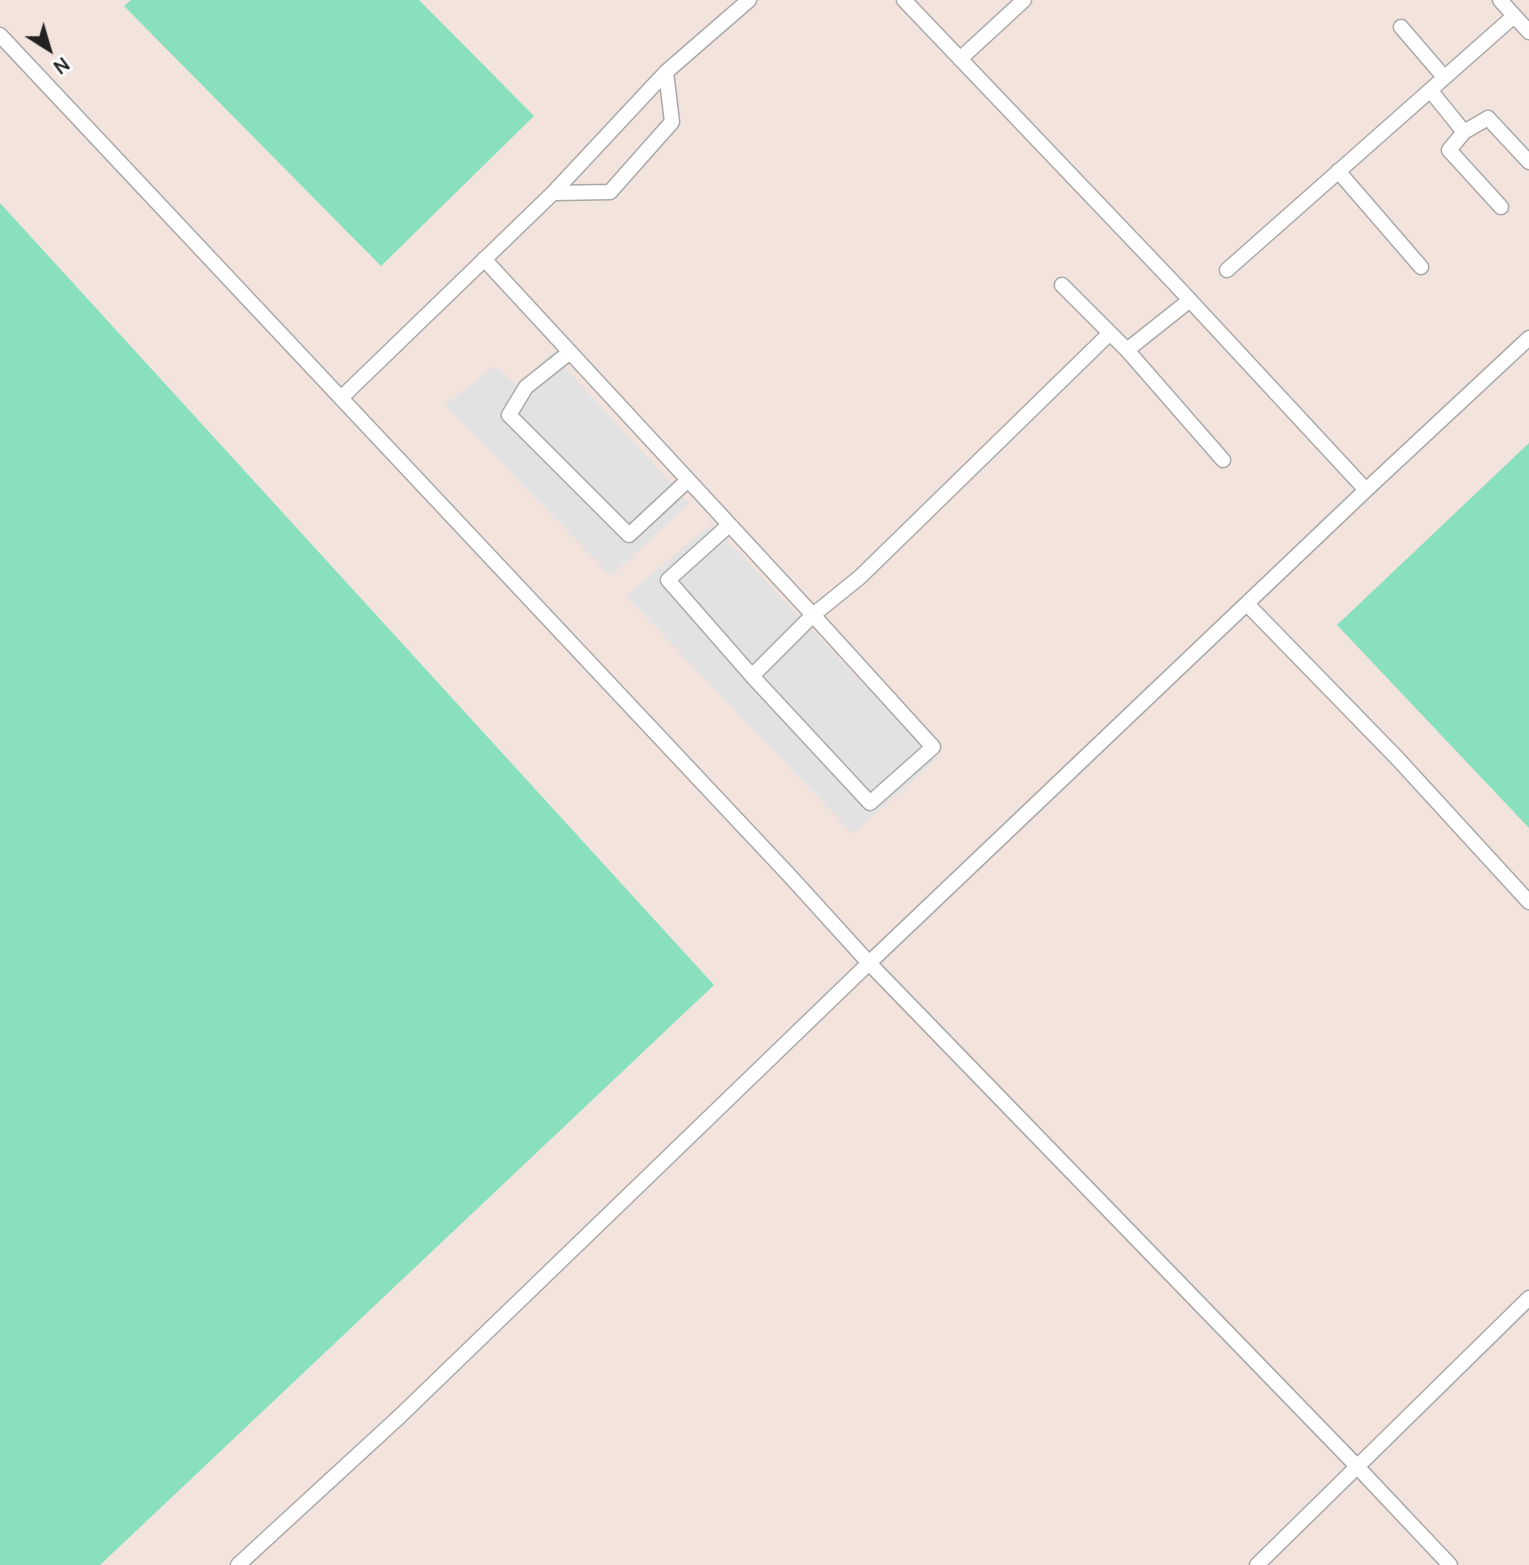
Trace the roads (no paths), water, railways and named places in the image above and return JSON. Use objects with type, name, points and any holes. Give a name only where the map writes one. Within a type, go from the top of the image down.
[{"type":"lane","points":[[341,398],[553,193],[666,72],[749,0]]},
{"type":"lane","points":[[904,0],[1367,490]]},
{"type":"lane","points":[[960,59],[1024,0]]},
{"type":"lane","points":[[1500,0],[1529,32]]},
{"type":"lane","points":[[1227,270],[1514,16]]},
{"type":"lane","points":[[1401,27],[1444,77]]},
{"type":"lane","points":[[0,35],[869,963],[1450,1565]]},
{"type":"lane","points":[[553,193],[610,192],[672,122],[666,72]]},
{"type":"lane","points":[[1430,90],[1464,132]]},
{"type":"lane","points":[[1501,207],[1449,150],[1464,132],[1488,118],[1529,162]]},
{"type":"lane","points":[[1338,171],[1421,267]]},
{"type":"lane","points":[[484,259],[813,615],[933,747],[870,803],[752,676],[668,580],[729,525]]},
{"type":"lane","points":[[1062,285],[1127,350],[1223,460]]},
{"type":"lane","points":[[1127,350],[1190,300]]},
{"type":"lane","points":[[752,676],[813,615],[860,577],[1110,333]]},
{"type":"lane","points":[[238,1565],[399,1417],[869,963],[1529,338]]},
{"type":"lane","points":[[570,352],[526,387],[509,415],[629,535],[688,480]]},
{"type":"lane","points":[[1247,604],[1397,758],[1529,902]]},
{"type":"lane","points":[[1257,1565],[1529,1298]]}]
